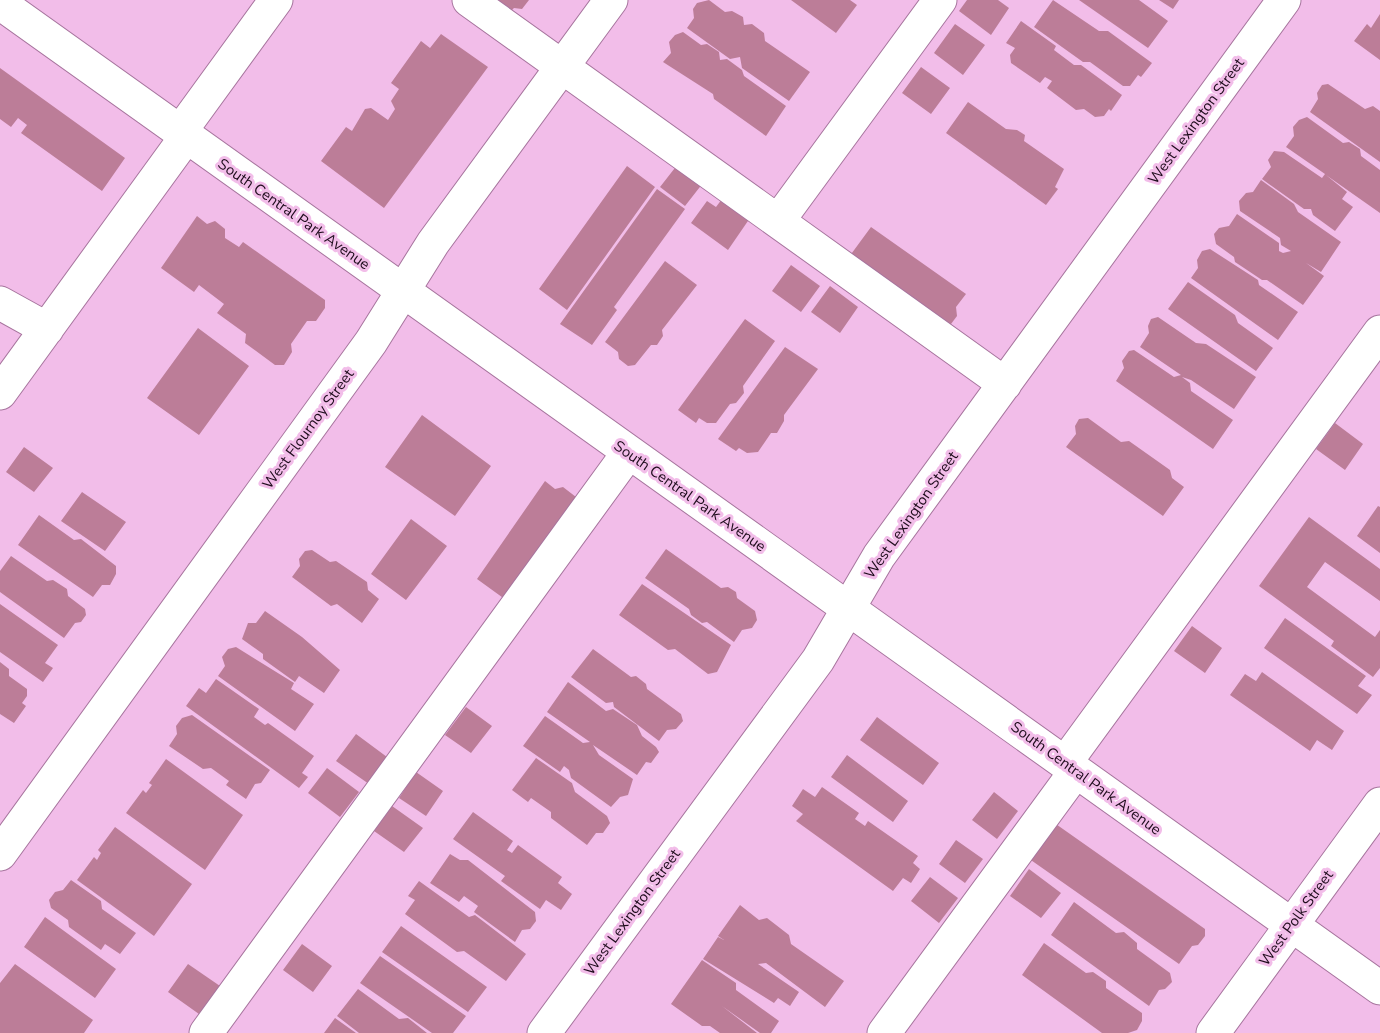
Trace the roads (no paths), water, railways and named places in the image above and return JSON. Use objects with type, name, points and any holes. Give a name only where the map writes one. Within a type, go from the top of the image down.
[{"type":"street","points":[[0,393],[276,0]]},
{"type":"street","points":[[469,0],[1005,384]]},
{"type":"street","name":"West Flournoy Street","points":[[0,854],[371,342],[433,243],[610,0]]},
{"type":"street","points":[[778,221],[940,0]]},
{"type":"street","name":"West Lexington Street","points":[[544,1033],[818,660],[879,556],[1284,0]]},
{"type":"street","name":"South Central Park Avenue","points":[[0,3],[1380,988]]},
{"type":"street","points":[[0,303],[47,329]]},
{"type":"street","points":[[884,1033],[1380,332]]},
{"type":"street","points":[[206,1033],[629,452]]},
{"type":"street","name":"West Polk Street","points":[[1213,1033],[1380,804]]}]
